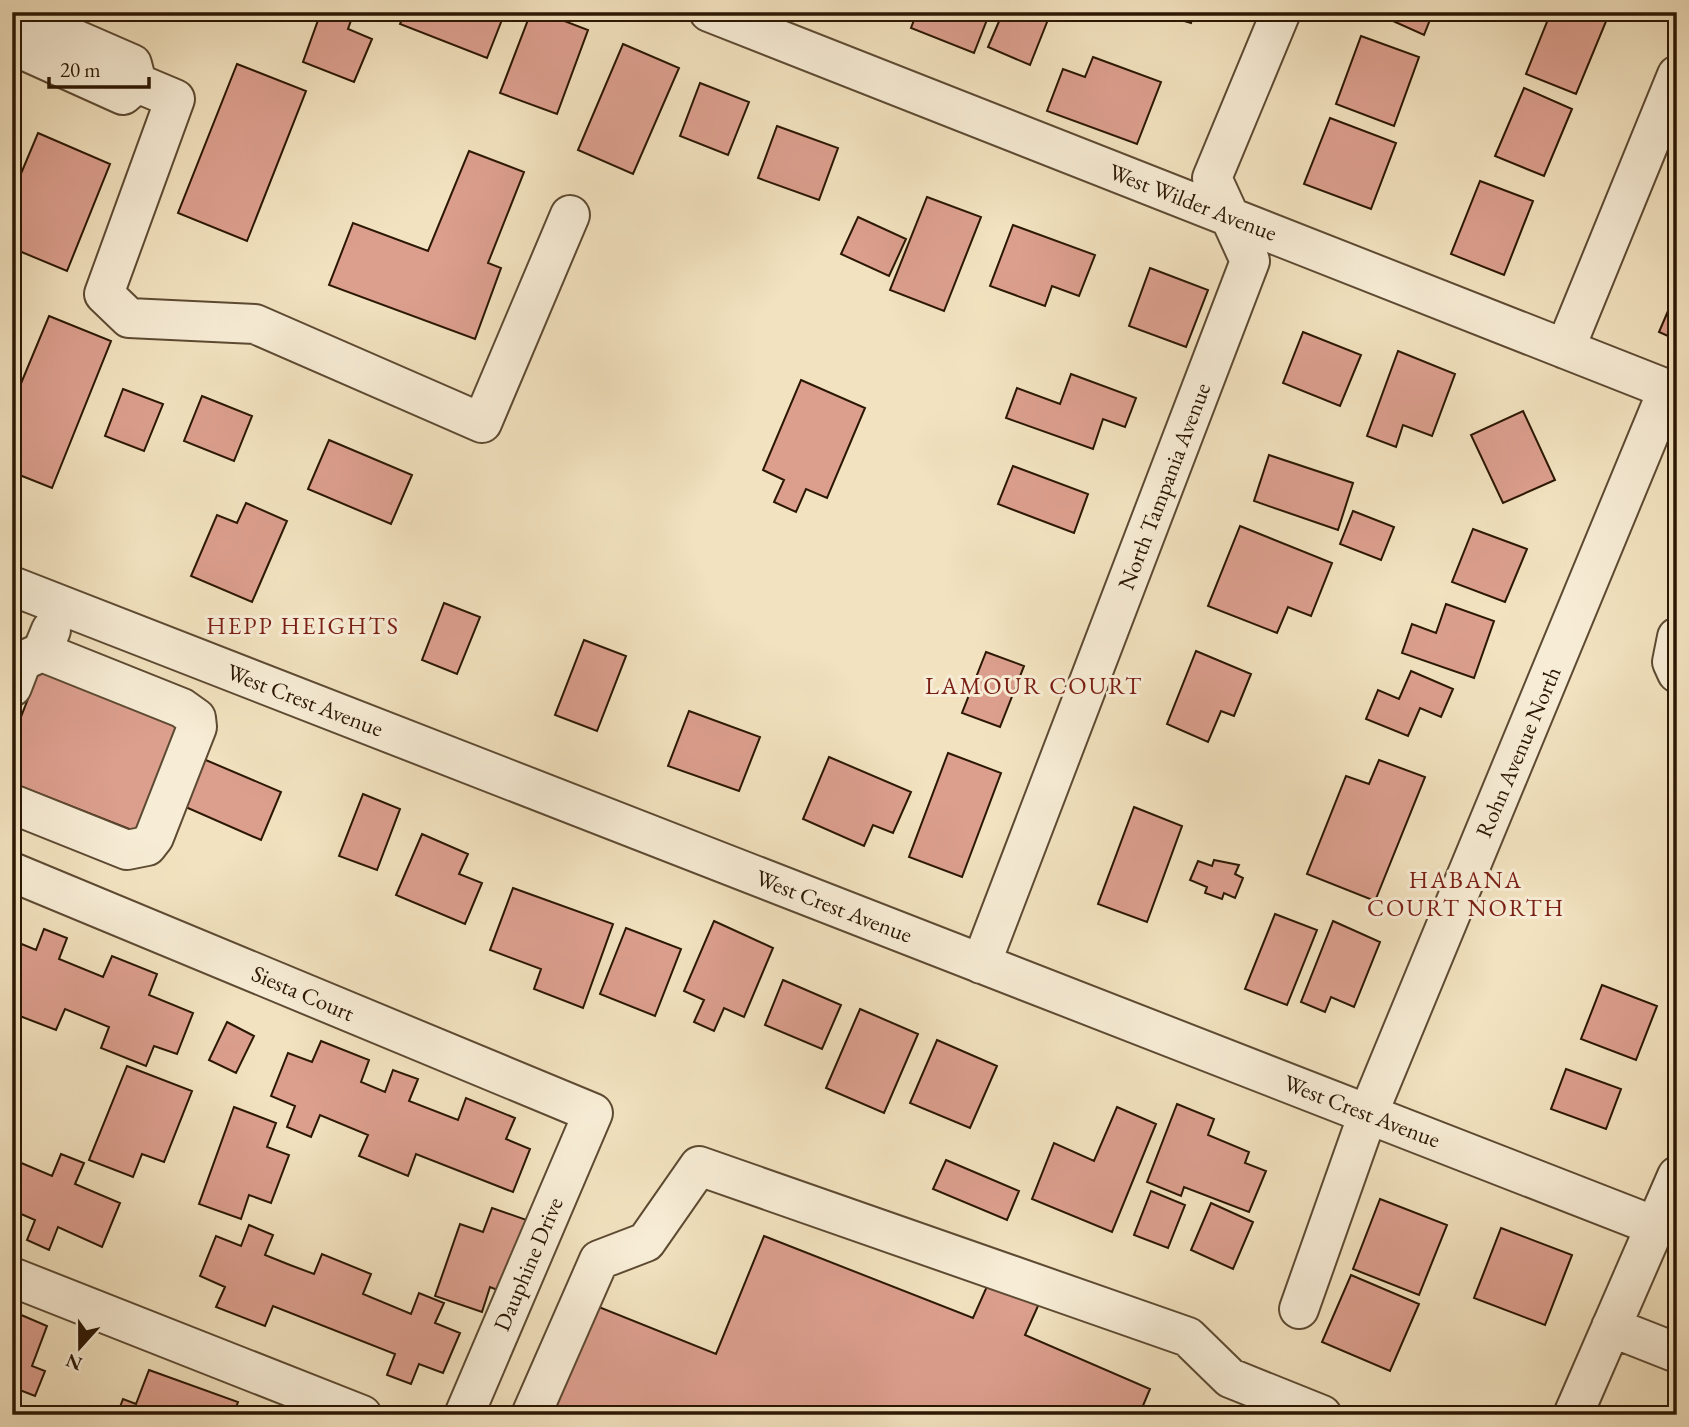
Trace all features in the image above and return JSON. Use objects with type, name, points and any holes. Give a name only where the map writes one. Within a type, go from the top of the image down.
[{"type":"street","name":"West Wilder Avenue","points":[[709,12],[1672,391]]},
{"type":"street","name":"North Tampania Avenue","points":[[981,964],[1250,261],[1212,178],[1281,12]]},
{"type":"street","points":[[12,19],[22,16],[132,64],[137,83]]},
{"type":"street","points":[[12,45],[123,95],[137,83]]},
{"type":"street","points":[[1565,349],[1677,75]]},
{"type":"street","points":[[137,83],[175,99],[104,294],[129,318],[256,324],[482,423],[570,215]]},
{"type":"street","name":"Rohn Avenue North","points":[[1299,1309],[1368,1114],[1672,391]]},
{"type":"street","name":"West Crest Avenue","points":[[12,586],[1368,1114],[1668,1206]]},
{"type":"street","points":[[12,687],[22,661],[42,652],[61,605]]},
{"type":"street","points":[[1677,637],[1672,663],[1677,673]]},
{"type":"street","points":[[12,804],[127,849],[147,846],[154,836],[197,727],[196,718],[182,708],[42,652]]},
{"type":"street","name":"Siesta Court","points":[[12,872],[593,1113]]},
{"type":"street","name":"Dauphine Drive","points":[[464,1415],[593,1113]]},
{"type":"street","points":[[531,1415],[599,1260],[646,1242],[699,1166],[1188,1337],[1230,1378],[1322,1415]]},
{"type":"street","points":[[1573,1415],[1668,1206]]},
{"type":"street","points":[[12,1277],[362,1415]]},
{"type":"street","points":[[1611,1327],[1677,1353]]},
{"type":"building","points":[[321,12],[354,12],[348,29],[372,39],[354,82],[303,62]]},
{"type":"building","points":[[405,12],[505,12],[487,58],[400,24]]},
{"type":"building","points":[[531,12],[541,12],[588,30],[557,114],[500,93]]},
{"type":"building","points":[[917,12],[990,12],[974,53],[911,28]]},
{"type":"building","points":[[1003,12],[1051,12],[1030,65],[988,47]]},
{"type":"building","points":[[1154,12],[1194,12],[1191,23]]},
{"type":"building","points":[[1373,12],[1433,12],[1424,35]]},
{"type":"building","points":[[1551,12],[1591,12],[1607,19],[1576,94],[1526,74]]},
{"type":"building","points":[[1361,36],[1419,57],[1394,126],[1336,104]]},
{"type":"building","points":[[623,44],[679,68],[633,174],[578,150]]},
{"type":"building","points":[[1093,57],[1161,82],[1137,144],[1047,111],[1063,69],[1085,77]]},
{"type":"building","points":[[237,64],[306,91],[247,241],[178,213]]},
{"type":"building","points":[[700,83],[749,102],[728,155],[680,136]]},
{"type":"building","points":[[1524,88],[1572,109],[1544,176],[1495,156]]},
{"type":"building","points":[[1330,118],[1396,143],[1371,209],[1304,184]]},
{"type":"building","points":[[777,126],[838,148],[819,200],[758,178]]},
{"type":"building","points":[[38,133],[110,164],[67,271],[12,248],[12,195]]},
{"type":"building","points":[[469,151],[524,172],[488,263],[501,268],[475,339],[329,285],[353,223],[428,251]]},
{"type":"building","points":[[1480,181],[1533,201],[1504,275],[1451,254]]},
{"type":"building","points":[[927,197],[981,217],[944,311],[890,290]]},
{"type":"building","points":[[858,217],[906,239],[889,276],[841,254]]},
{"type":"building","points":[[1013,225],[1095,255],[1079,296],[1052,286],[1045,306],[990,286]]},
{"type":"building","points":[[1150,268],[1208,290],[1186,347],[1129,326]]},
{"type":"building","points":[[1677,290],[1677,340],[1659,332]]},
{"type":"building","points":[[49,316],[111,341],[52,488],[12,472],[12,405]]},
{"type":"building","points":[[1303,332],[1361,355],[1340,406],[1283,383]]},
{"type":"building","points":[[1398,351],[1455,374],[1432,436],[1403,425],[1396,447],[1367,436]]},
{"type":"building","points":[[1071,374],[1136,398],[1125,427],[1103,419],[1093,449],[1006,418],[1017,388],[1060,404]]},
{"type":"building","points":[[801,380],[865,408],[827,498],[806,489],[796,512],[774,502],[784,480],[763,470]]},
{"type":"building","points":[[123,389],[163,404],[144,451],[105,436]]},
{"type":"building","points":[[202,396],[252,416],[234,461],[184,441]]},
{"type":"building","points":[[1523,411],[1555,480],[1503,503],[1471,435]]},
{"type":"building","points":[[329,440],[412,475],[391,524],[308,489]]},
{"type":"building","points":[[1269,455],[1353,483],[1338,530],[1254,501]]},
{"type":"building","points":[[1013,466],[1088,494],[1074,533],[998,504]]},
{"type":"building","points":[[246,503],[287,521],[252,602],[191,576],[217,515],[237,523]]},
{"type":"building","points":[[1353,511],[1394,527],[1381,560],[1340,544]]},
{"type":"building","points":[[1240,526],[1332,563],[1311,616],[1288,607],[1277,633],[1208,606]]},
{"type":"building","points":[[1473,529],[1527,549],[1505,602],[1452,582]]},
{"type":"building","points":[[444,603],[480,617],[457,674],[422,660]]},
{"type":"building","points":[[1446,604],[1494,621],[1474,678],[1402,653],[1412,624],[1436,633]]},
{"type":"building","points":[[584,640],[626,656],[597,731],[555,715]]},
{"type":"building","points":[[1196,651],[1251,674],[1234,716],[1221,711],[1208,742],[1167,724]]},
{"type":"building","points":[[986,652],[1024,666],[1000,727],[962,713]]},
{"type":"building","points":[[40,668],[191,726],[147,836],[12,783],[12,740]]},
{"type":"building","points":[[1411,671],[1453,689],[1441,717],[1420,708],[1408,736],[1366,719],[1378,690],[1399,699]]},
{"type":"building","points":[[689,711],[760,737],[739,791],[668,766]]},
{"type":"building","points":[[948,753],[1001,773],[962,877],[909,857]]},
{"type":"building","points":[[829,757],[911,792],[893,833],[873,825],[864,846],[803,819]]},
{"type":"building","points":[[201,758],[281,792],[261,840],[181,805]]},
{"type":"building","points":[[1379,760],[1425,777],[1375,901],[1307,874],[1346,776],[1369,784]]},
{"type":"building","points":[[363,794],[400,809],[377,870],[339,856]]},
{"type":"building","points":[[1134,807],[1182,826],[1147,922],[1098,904]]},
{"type":"building","points":[[422,834],[468,854],[459,874],[482,883],[465,924],[396,895]]},
{"type":"building","points":[[1214,860],[1239,865],[1235,874],[1243,878],[1235,898],[1224,893],[1222,899],[1205,893],[1207,887],[1190,880],[1198,861],[1212,866]]},
{"type":"building","points":[[513,888],[613,924],[583,1008],[534,989],[541,969],[490,950]]},
{"type":"building","points":[[1275,914],[1317,930],[1287,1005],[1245,989]]},
{"type":"building","points":[[714,921],[773,948],[744,1017],[724,1008],[714,1031],[694,1022],[704,1000],[684,991]]},
{"type":"building","points":[[1333,921],[1380,942],[1354,1007],[1331,997],[1325,1012],[1301,1002]]},
{"type":"building","points":[[626,928],[681,949],[655,1016],[600,994]]},
{"type":"building","points":[[44,929],[67,938],[59,959],[103,977],[112,956],[157,974],[149,995],[193,1013],[177,1054],[154,1046],[146,1066],[101,1048],[109,1027],[65,1009],[56,1030],[12,1013],[19,991],[12,989],[12,940],[36,950]]},
{"type":"building","points":[[783,980],[841,1005],[822,1049],[765,1025]]},
{"type":"building","points":[[1602,985],[1657,1006],[1636,1060],[1581,1039]]},
{"type":"building","points":[[860,1009],[918,1034],[884,1113],[826,1088]]},
{"type":"building","points":[[227,1022],[254,1036],[236,1073],[209,1060]]},
{"type":"building","points":[[937,1040],[997,1066],[970,1128],[910,1103]]},
{"type":"building","points":[[321,1041],[369,1060],[361,1082],[385,1092],[393,1070],[418,1079],[409,1101],[458,1120],[466,1098],[515,1118],[506,1139],[530,1149],[513,1192],[416,1154],[408,1176],[359,1156],[368,1135],[320,1115],[311,1137],[287,1127],[295,1106],[271,1096],[288,1053],[312,1062]]},
{"type":"building","points":[[127,1066],[192,1091],[164,1162],[142,1154],[133,1177],[89,1160]]},
{"type":"building","points":[[1566,1069],[1621,1089],[1606,1129],[1551,1109]]},
{"type":"building","points":[[1177,1104],[1214,1119],[1208,1135],[1249,1152],[1245,1163],[1266,1171],[1249,1212],[1184,1187],[1181,1196],[1147,1182]]},
{"type":"building","points":[[234,1107],[276,1123],[267,1147],[289,1155],[271,1203],[249,1195],[241,1219],[199,1204]]},
{"type":"building","points":[[1117,1107],[1156,1124],[1112,1232],[1032,1199],[1054,1143],[1094,1161]]},
{"type":"building","points":[[61,1154],[84,1163],[75,1184],[120,1203],[102,1247],[58,1227],[49,1250],[27,1240],[35,1220],[12,1210],[12,1159],[52,1176]]},
{"type":"building","points":[[946,1160],[1019,1191],[1007,1220],[933,1189]]},
{"type":"building","points":[[1151,1191],[1185,1205],[1168,1248],[1134,1235]]},
{"type":"building","points":[[1380,1199],[1447,1225],[1419,1295],[1353,1269]]},
{"type":"building","points":[[1211,1203],[1253,1222],[1233,1269],[1191,1250]]},
{"type":"building","points":[[492,1208],[538,1224],[513,1296],[490,1287],[482,1312],[435,1296],[460,1224],[483,1232]]},
{"type":"building","points":[[249,1225],[273,1235],[265,1255],[314,1274],[322,1254],[371,1274],[363,1294],[411,1314],[419,1293],[444,1303],[435,1323],[460,1333],[443,1373],[419,1364],[411,1384],[387,1375],[395,1354],[273,1306],[265,1326],[216,1307],[225,1287],[200,1276],[216,1236],[241,1246]]},
{"type":"building","points":[[1501,1228],[1572,1255],[1545,1325],[1474,1298]]},
{"type":"building","points":[[764,1236],[973,1318],[992,1275],[1042,1297],[1025,1335],[1150,1389],[1142,1408],[1156,1415],[548,1415],[594,1305],[716,1354]]},
{"type":"building","points":[[1351,1275],[1419,1304],[1390,1371],[1322,1342]]},
{"type":"building","points":[[12,1311],[47,1326],[32,1366],[45,1371],[35,1396],[12,1387]]},
{"type":"building","points":[[149,1370],[238,1402],[233,1415],[117,1415],[123,1399],[136,1404]]},
{"type":"district","name":"HEPP HEIGHTS","points":[[303,626]]},
{"type":"district","name":"LAMOUR COURT","points":[[1034,686]]},
{"type":"district","name":"HABANA COURT NORTH","points":[[1466,894]]}]
